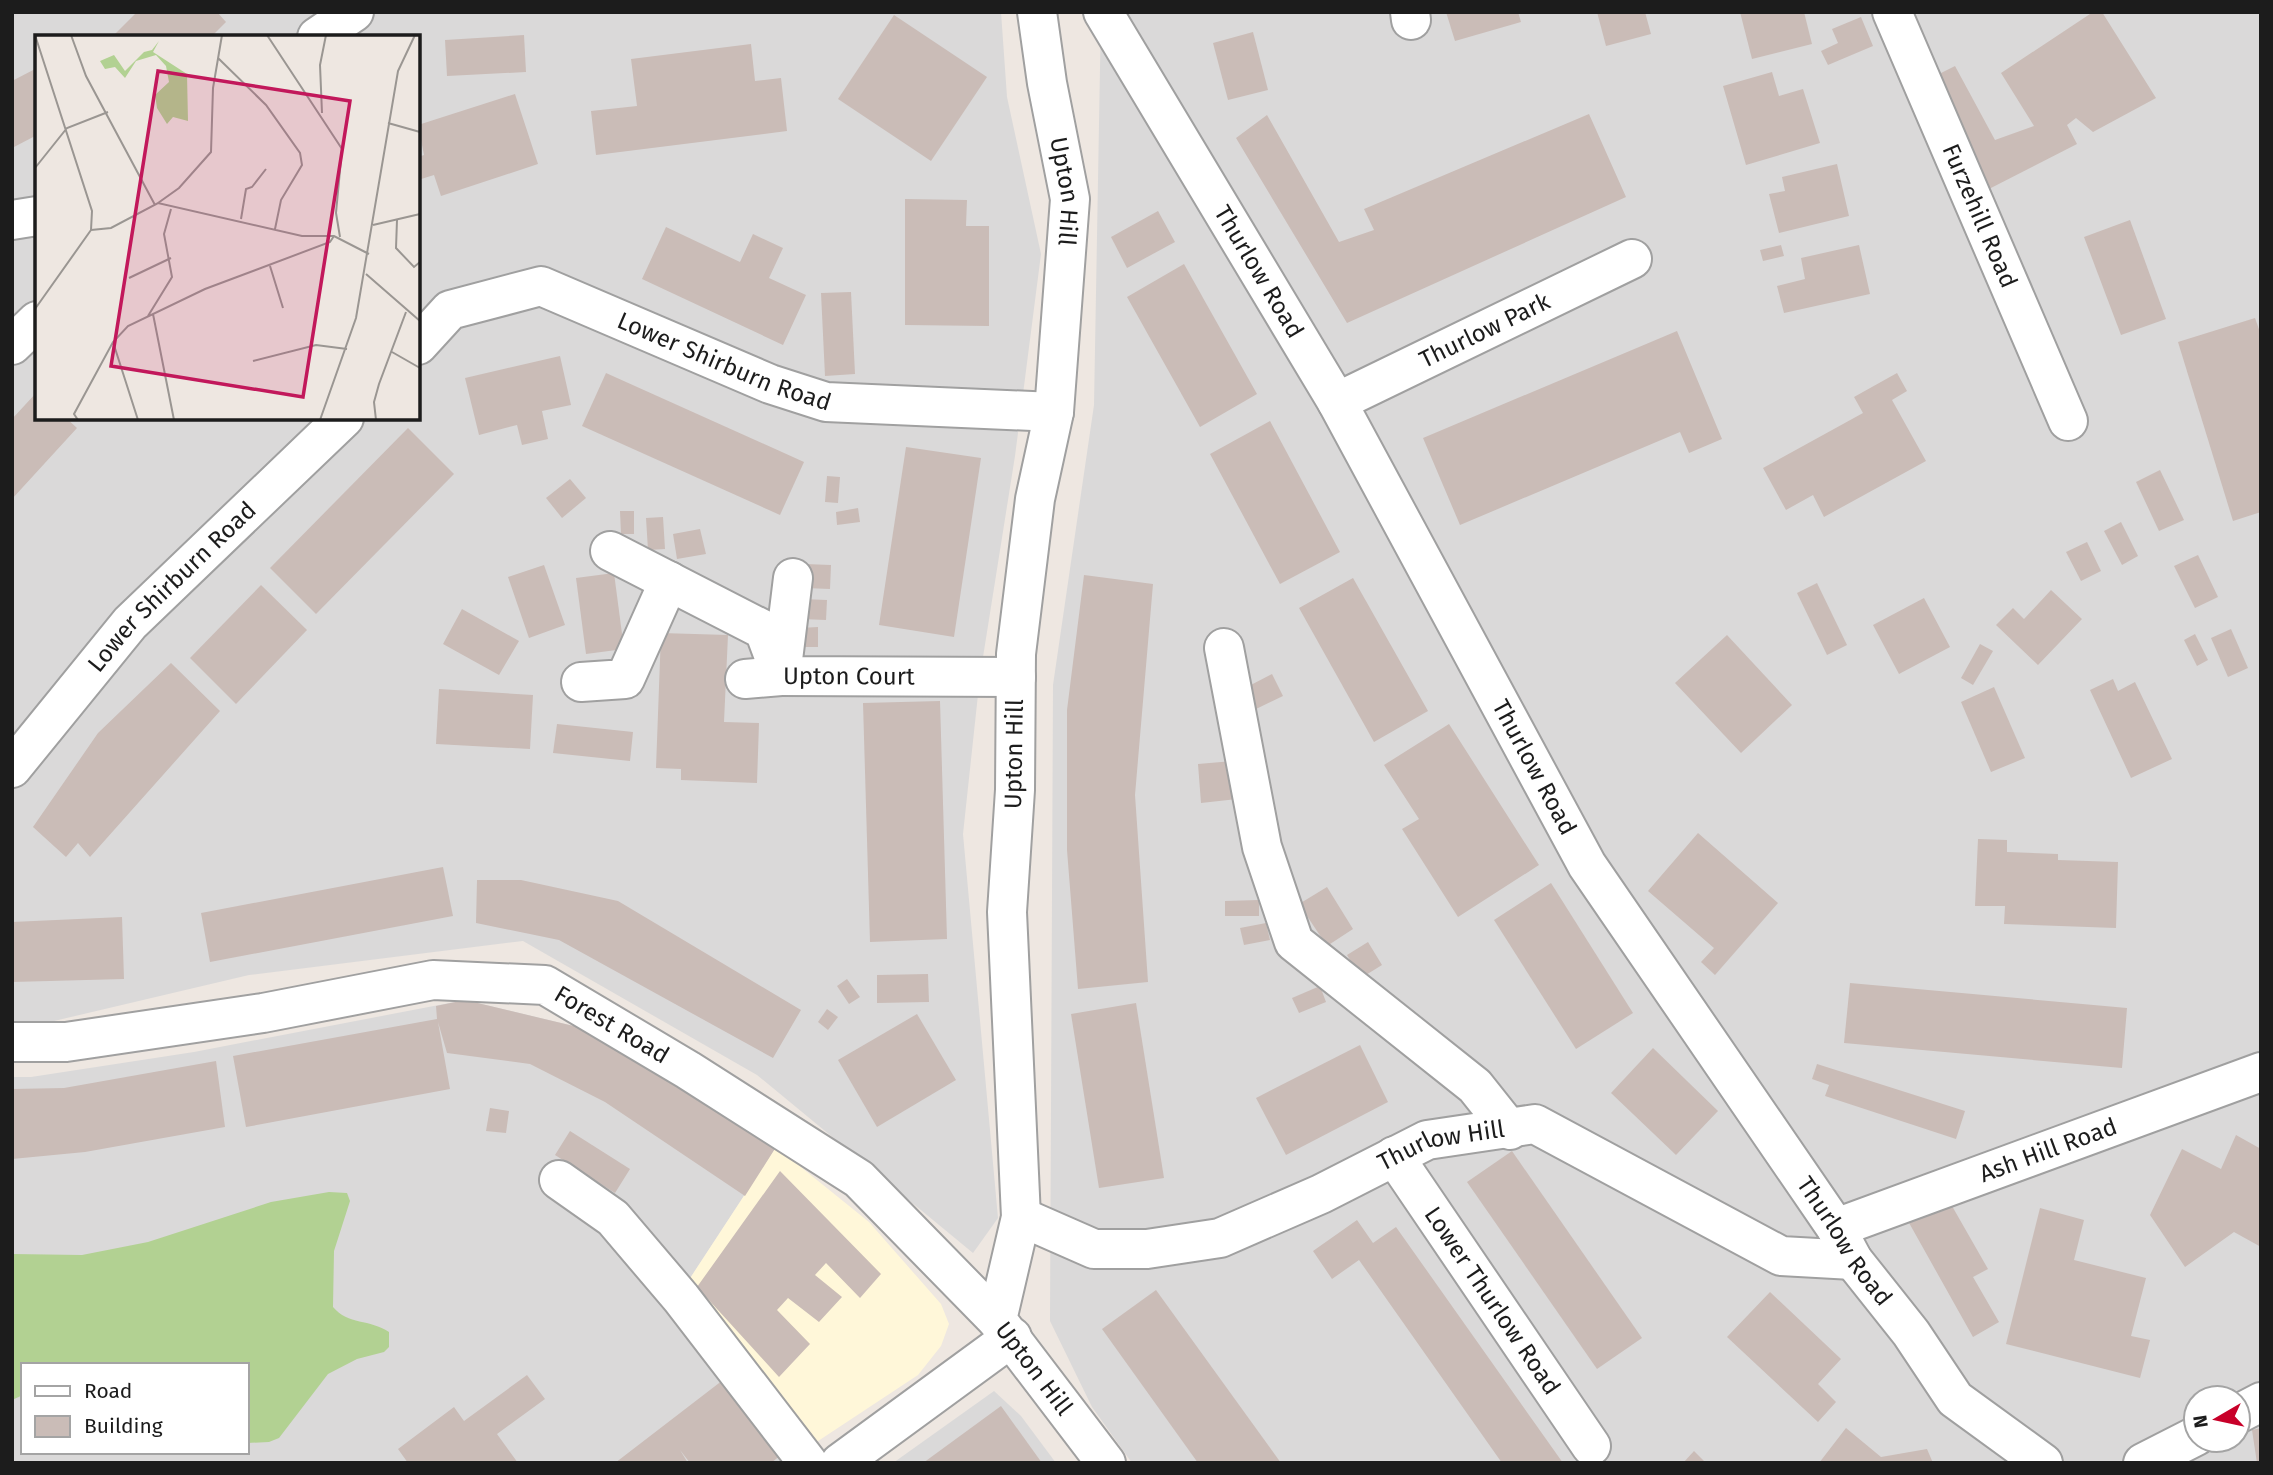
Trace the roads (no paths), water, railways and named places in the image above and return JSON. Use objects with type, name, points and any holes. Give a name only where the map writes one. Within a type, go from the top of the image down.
[{"type":"street","points":[[320,35],[354,12]]},
{"type":"street","name":"Upton Hill","points":[[1037,12],[1046,83],[1070,199],[1054,412],[1035,499],[1016,677],[1015,790],[1007,912],[1021,1217],[1005,1328],[1107,1463]]},
{"type":"street","name":"Thurlow Road","points":[[1103,12],[1337,402],[1587,865],[1844,1244],[1911,1333],[1955,1399],[2042,1463]]},
{"type":"street","name":"Furzehill Road","points":[[1892,12],[2068,421]]},
{"type":"street","points":[[12,220],[35,215]]},
{"type":"street","name":"Thurlow Park","points":[[1337,402],[1632,259]]},
{"type":"street","name":"Lower Shirburn Road","points":[[420,343],[450,310],[541,286],[770,384],[826,402],[1054,412]]},
{"type":"street","points":[[12,345],[35,323]]},
{"type":"street","name":"Lower Shirburn Road","points":[[12,768],[130,623],[342,420]]},
{"type":"street","name":"Upton Court","points":[[610,551],[764,630],[763,677],[1016,677]]},
{"type":"street","points":[[763,677],[793,578]]},
{"type":"street","points":[[581,682],[625,679],[669,581]]},
{"type":"street","points":[[1224,648],[1262,847],[1294,942],[1475,1086],[1510,1130]]},
{"type":"street","name":"Forest Road","points":[[12,1042],[66,1042],[263,1013],[433,980],[545,985],[688,1070],[859,1179],[1005,1328]]},
{"type":"street","name":"Ash Hill Road","points":[[1844,1244],[2261,1072]]},
{"type":"street","name":"Thurlow Hill","points":[[1021,1217],[1094,1249],[1147,1249],[1220,1238],[1321,1194],[1427,1140],[1462,1133],[1510,1130],[1535,1124],[1781,1256],[1844,1244]]},
{"type":"street","name":"Lower Thurlow Road","points":[[1394,1156],[1591,1446]]},
{"type":"street","points":[[559,1180],[613,1218],[681,1298],[808,1463]]},
{"type":"street","points":[[840,1463],[1005,1328]]},
{"type":"street","points":[[2143,1463],[2182,1443]]}]
